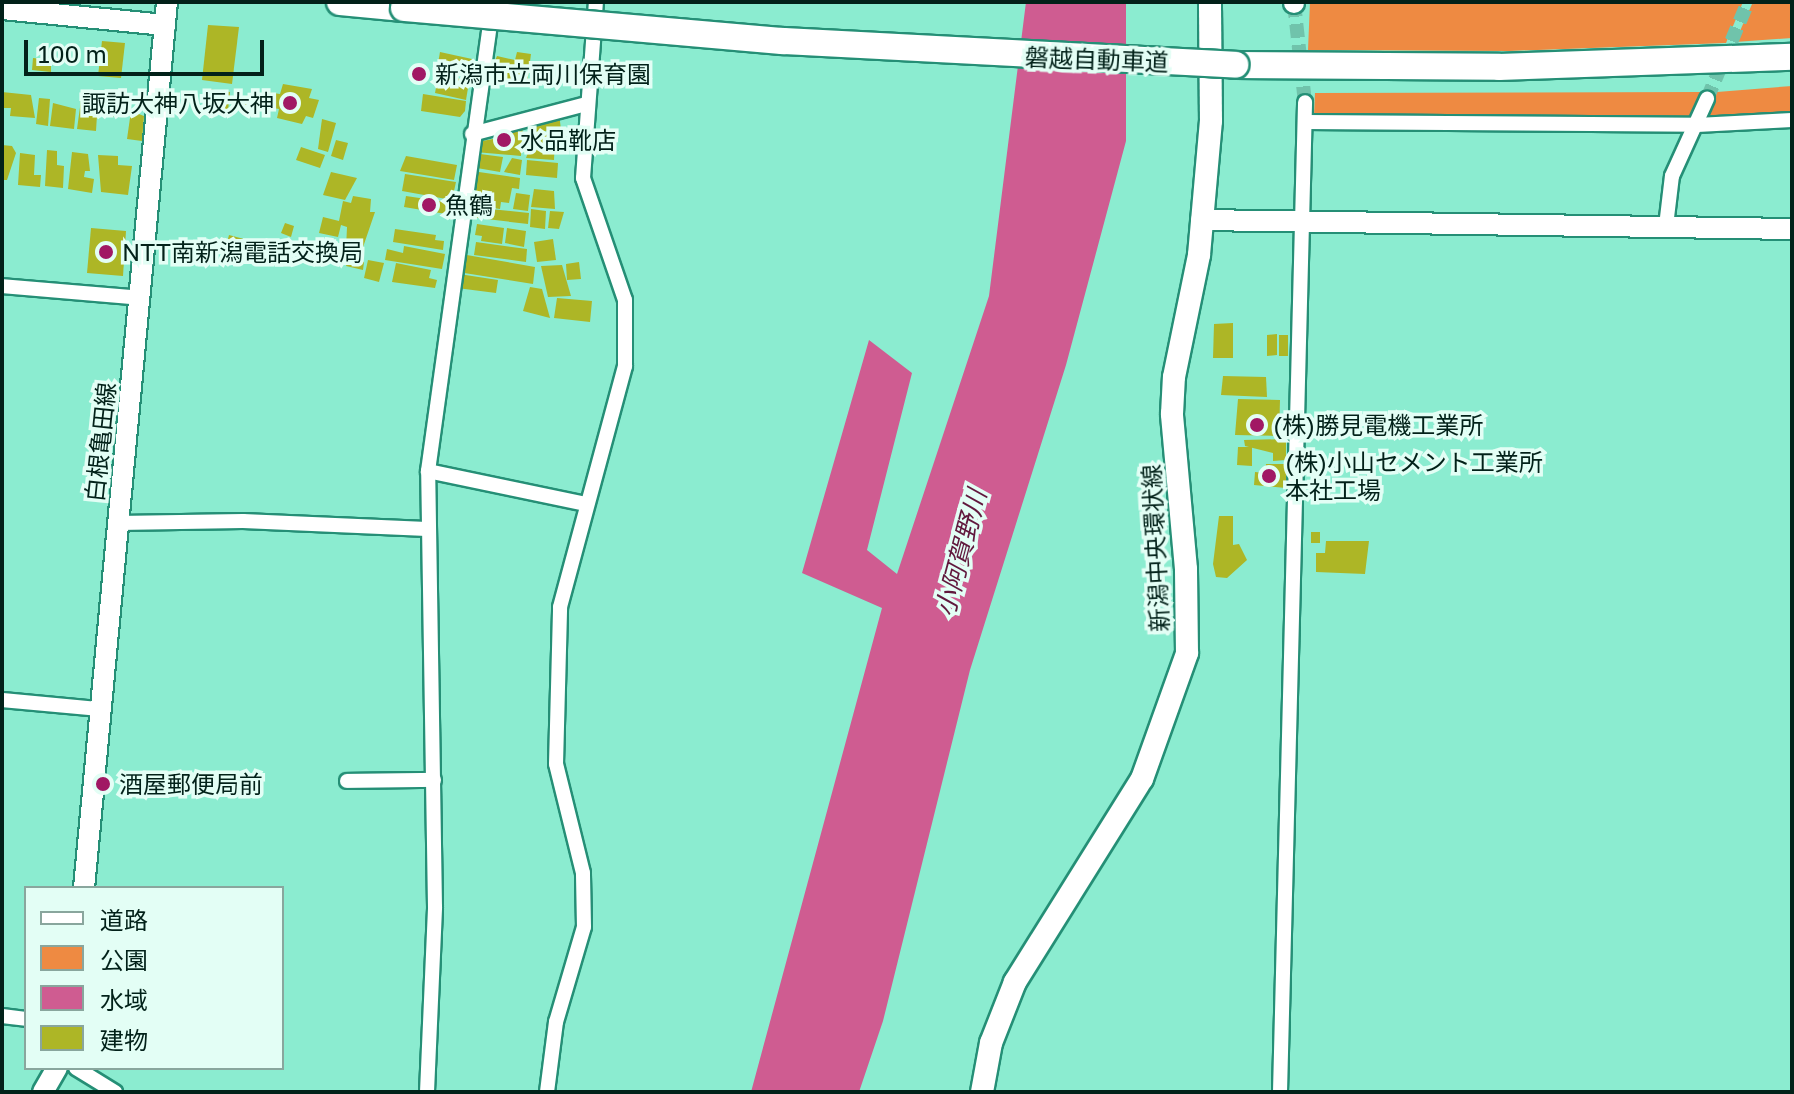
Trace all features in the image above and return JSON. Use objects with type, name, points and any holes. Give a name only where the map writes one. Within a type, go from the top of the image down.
[{"type":"highway","name":"磐越自動車道","points":[[340,2],[783,41],[1235,65],[1499,67],[1792,57]]},
{"type":"main road","name":"白根亀田線","points":[[84,886],[167,2]]},
{"type":"main road","name":"新潟中央環状線","points":[[982,1092],[991,1043],[1015,982],[1142,779],[1187,653],[1186,569],[1172,414],[1201,220],[1211,121],[1210,2]]},
{"type":"main road","points":[[2,9],[165,25]]},
{"type":"main road","points":[[1201,220],[1792,229]]},
{"type":"main road","points":[[43,1092],[56,1070]]},
{"type":"street","points":[[427,1092],[434,990],[434,780],[428,471],[472,134],[493,2]]},
{"type":"street","points":[[547,1092],[556,1022],[584,927],[583,873],[556,764],[554,711],[560,607],[586,504],[618,402],[625,300],[589,208],[583,178],[586,104],[596,2]]},
{"type":"street","points":[[1666,226],[1672,176],[1707,99]]},
{"type":"street","points":[[1280,1092],[1292,578],[1302,398],[1305,102]]},
{"type":"street","points":[[472,134],[586,104]]},
{"type":"street","points":[[1306,122],[1697,125],[1792,120]]},
{"type":"street","points":[[2,286],[141,298]]},
{"type":"street","points":[[428,471],[586,504]]},
{"type":"street","points":[[118,523],[243,521],[427,529]]},
{"type":"street","points":[[2,700],[99,709]]},
{"type":"street","points":[[347,781],[434,780]]},
{"type":"street","points":[[2,1016],[24,1019]]},
{"type":"street","points":[[79,1070],[115,1092]]},
{"type":"green space","points":[[1310,2],[1743,2],[1726,43],[1509,51],[1308,50]]},
{"type":"green space","points":[[1753,2],[1792,2],[1792,38],[1735,42]]},
{"type":"green space","points":[[1792,86],[1792,116],[1702,121],[1717,92]]},
{"type":"green space","points":[[1703,92],[1691,122],[1314,116],[1315,93]]},
{"type":"water","name":"小阿賀野川","points":[[1026,2],[1126,2],[1126,141],[1066,365],[970,670],[883,1021],[859,1092],[751,1092],[882,608],[802,573],[869,340],[912,373],[867,550],[897,574],[989,296]]},
{"type":"building","points":[[208,25],[239,27],[232,84],[202,80]]},
{"type":"building","points":[[102,41],[125,43],[121,78],[98,76]]},
{"type":"building","points":[[440,52],[472,59],[469,75],[437,69]]},
{"type":"building","points":[[517,52],[531,54],[527,84],[487,79],[497,56],[515,60]]},
{"type":"building","points":[[33,58],[51,60],[51,72],[32,70]]},
{"type":"building","points":[[439,72],[469,82],[466,100],[435,93]]},
{"type":"building","name":"諏訪大神八坂大神","points":[[283,84],[312,89],[309,98],[319,100],[313,118],[306,116],[302,124],[277,118],[279,109],[262,106],[266,92],[280,94]]},
{"type":"building","points":[[207,89],[230,92],[228,111],[204,108]]},
{"type":"building","points":[[2,92],[31,95],[35,118],[10,116],[11,108],[2,108]]},
{"type":"building","points":[[423,94],[466,101],[465,111],[460,117],[421,111]]},
{"type":"building","points":[[234,95],[253,99],[250,112],[231,108]]},
{"type":"building","points":[[39,98],[50,99],[48,126],[36,124]]},
{"type":"building","points":[[81,100],[122,104],[121,117],[97,115],[96,131],[77,129]]},
{"type":"building","points":[[53,103],[76,109],[74,129],[50,126]]},
{"type":"building","points":[[131,111],[144,116],[142,141],[127,139]]},
{"type":"building","points":[[559,113],[561,130],[535,132],[534,119]]},
{"type":"building","points":[[322,119],[336,123],[328,152],[318,149]]},
{"type":"building","name":"水品靴店","points":[[523,124],[521,156],[475,152],[477,142],[509,136],[511,129]]},
{"type":"building","points":[[535,134],[555,135],[554,160],[526,158]]},
{"type":"building","points":[[336,140],[348,143],[343,160],[331,156]]},
{"type":"building","points":[[2,145],[12,146],[16,153],[7,180],[2,180]]},
{"type":"building","points":[[301,147],[325,155],[320,168],[296,160]]},
{"type":"building","points":[[47,150],[57,151],[57,165],[64,166],[63,188],[45,186]]},
{"type":"building","points":[[72,152],[88,154],[90,171],[85,171],[84,177],[94,179],[92,193],[68,189]]},
{"type":"building","points":[[20,153],[35,155],[34,175],[41,175],[40,187],[18,185]]},
{"type":"building","points":[[480,154],[503,157],[500,172],[477,168]]},
{"type":"building","points":[[98,155],[118,156],[118,165],[132,166],[128,195],[101,192]]},
{"type":"building","points":[[406,156],[457,165],[454,180],[400,171]]},
{"type":"building","points":[[512,158],[522,160],[520,175],[504,172]]},
{"type":"building","points":[[527,160],[558,163],[557,178],[526,175]]},
{"type":"building","points":[[472,171],[520,178],[519,189],[512,188],[509,203],[501,202],[500,209],[467,204]]},
{"type":"building","points":[[331,172],[357,178],[345,200],[323,195]]},
{"type":"building","points":[[405,174],[456,182],[452,200],[402,191]]},
{"type":"building","points":[[534,189],[554,191],[555,209],[531,207]]},
{"type":"building","points":[[516,193],[530,195],[528,211],[513,209]]},
{"type":"building","points":[[353,196],[371,199],[370,212],[375,212],[361,253],[346,249],[347,227],[341,225],[338,237],[319,233],[323,217],[339,221],[343,201],[351,203]]},
{"type":"building","name":"魚鶴","points":[[406,196],[453,203],[452,215],[404,207]]},
{"type":"building","points":[[470,207],[529,213],[528,224],[469,217]]},
{"type":"building","points":[[531,209],[546,211],[545,229],[530,227]]},
{"type":"building","points":[[550,211],[564,212],[559,229],[548,228]]},
{"type":"building","points":[[285,223],[294,226],[291,237],[281,233]]},
{"type":"building","points":[[477,224],[504,228],[502,244],[481,241],[482,236],[475,235]]},
{"type":"building","name":"NTT南新潟電話交換局","points":[[91,228],[126,231],[123,276],[87,273]]},
{"type":"building","points":[[507,228],[526,231],[524,247],[505,243]]},
{"type":"building","points":[[395,229],[436,235],[435,240],[444,241],[443,250],[393,242]]},
{"type":"building","points":[[229,235],[259,243],[255,263],[224,254]]},
{"type":"building","points":[[553,239],[556,260],[537,262],[534,242]]},
{"type":"building","points":[[476,242],[527,249],[526,262],[474,255]]},
{"type":"building","points":[[404,246],[445,254],[442,269],[385,260],[387,249],[403,253]]},
{"type":"building","points":[[461,254],[535,267],[533,284],[458,272]]},
{"type":"building","points":[[349,258],[364,262],[363,270],[346,266]]},
{"type":"building","points":[[368,260],[384,263],[379,282],[364,278]]},
{"type":"building","points":[[579,262],[581,279],[567,280],[566,264]]},
{"type":"building","points":[[396,263],[431,270],[429,278],[437,280],[435,288],[392,282]]},
{"type":"building","points":[[562,265],[571,296],[548,297],[541,266]]},
{"type":"building","points":[[459,274],[498,280],[496,293],[457,288]]},
{"type":"building","points":[[530,287],[542,289],[550,318],[523,311]]},
{"type":"building","points":[[557,298],[592,301],[590,322],[554,318]]},
{"type":"building","points":[[1233,323],[1233,358],[1213,358],[1214,324]]},
{"type":"building","points":[[1277,334],[1277,355],[1267,356],[1267,335]]},
{"type":"building","points":[[1279,335],[1288,335],[1288,356],[1279,356]]},
{"type":"building","points":[[1223,376],[1266,377],[1267,397],[1221,395]]},
{"type":"building","name":"(株)勝見電機工業所","points":[[1238,399],[1280,400],[1279,436],[1235,435]]},
{"type":"building","points":[[1286,439],[1286,460],[1273,461],[1273,453],[1245,446],[1244,440]]},
{"type":"building","points":[[1238,447],[1252,447],[1252,466],[1237,465]]},
{"type":"building","name":"(株)小山セメント工業所 本社工場","points":[[1266,464],[1286,464],[1286,488],[1254,485],[1255,472],[1265,473]]},
{"type":"building","points":[[1219,516],[1233,516],[1233,545],[1239,544],[1247,560],[1227,578],[1216,577],[1213,564]]},
{"type":"building","points":[[1311,532],[1320,532],[1320,543],[1311,543]]},
{"type":"building","points":[[1326,541],[1369,541],[1365,574],[1316,572],[1316,553],[1325,553]]},
{"type":"tunnel","points":[[1707,99],[1748,2]]},
{"type":"tunnel","points":[[1294,3],[1305,102]]},
{"type":"place","name":"新潟市立両川保育園","points":[[419,74]]},
{"type":"place","name":"諏訪大神八坂大神","points":[[290,103]]},
{"type":"place","name":"水品靴店","points":[[504,140]]},
{"type":"place","name":"魚鶴","points":[[429,205]]},
{"type":"place","name":"NTT南新潟電話交換局","points":[[106,252]]},
{"type":"place","name":"(株)勝見電機工業所","points":[[1257,425]]},
{"type":"place","name":"(株)小山セメント工業所 本社工場","points":[[1269,476]]},
{"type":"place","name":"酒屋郵便局前","points":[[103,784]]}]
